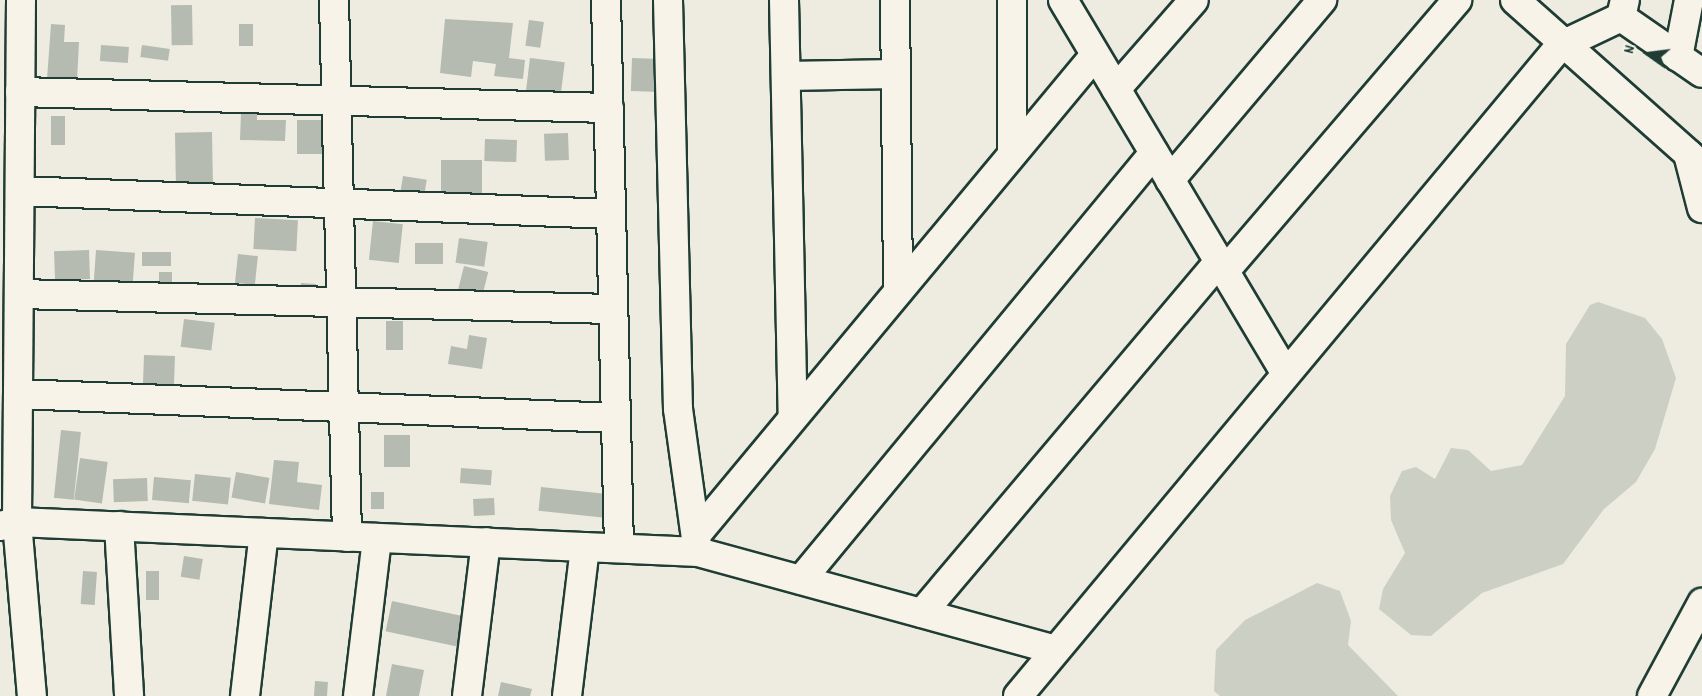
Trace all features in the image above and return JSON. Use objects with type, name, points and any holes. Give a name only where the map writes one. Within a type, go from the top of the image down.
[{"type":"street","points":[[21,0],[11,39],[20,92],[20,191],[18,394],[8,524],[32,696]]},
{"type":"street","points":[[334,0],[334,98],[347,537]]},
{"type":"street","points":[[606,0],[619,548]]},
{"type":"street","points":[[668,0],[678,409],[697,543]]},
{"type":"street","points":[[784,0],[793,417]]},
{"type":"street","points":[[895,0],[898,291]]},
{"type":"street","points":[[1012,0],[1012,154]]},
{"type":"street","points":[[1063,0],[1286,374]]},
{"type":"street","points":[[1116,89],[1194,0]]},
{"type":"street","points":[[1170,180],[1322,0]]},
{"type":"street","points":[[922,613],[1222,266],[1457,0]]},
{"type":"street","points":[[1515,0],[1560,45],[1697,166],[1702,208]]},
{"type":"street","points":[[1678,57],[1689,0]]},
{"type":"street","points":[[1028,692],[1056,650],[1560,45],[1623,9],[1678,57],[1702,73]]},
{"type":"street","points":[[697,543],[793,417],[1095,55]]},
{"type":"street","points":[[786,76],[895,74]]},
{"type":"street","points":[[20,92],[334,98],[609,108]]},
{"type":"street","points":[[801,580],[1154,153]]},
{"type":"street","points":[[20,191],[611,214]]},
{"type":"street","points":[[19,294],[341,304],[614,309]]},
{"type":"street","points":[[18,394],[616,418]]},
{"type":"street","points":[[8,524],[119,526],[619,548],[697,543],[801,580],[1056,650]]},
{"type":"street","points":[[119,526],[129,696]]},
{"type":"street","points":[[245,696],[264,533]]},
{"type":"street","points":[[358,696],[377,538]]},
{"type":"street","points":[[467,696],[486,542]]},
{"type":"street","points":[[567,696],[585,547]]},
{"type":"street","points":[[1652,696],[1702,603]]},
{"type":"street","points":[[992,632],[1015,655],[1028,692]]},
{"type":"shaded area","points":[[1598,302],[1645,318],[1662,339],[1676,378],[1655,449],[1636,482],[1604,509],[1563,564],[1482,593],[1431,636],[1411,635],[1379,609],[1383,589],[1405,553],[1391,520],[1390,496],[1402,471],[1416,467],[1435,479],[1451,448],[1468,450],[1491,471],[1522,465],[1565,396],[1566,344],[1590,305]]},
{"type":"shaded area","points":[[1317,583],[1340,591],[1351,621],[1348,645],[1398,696],[1220,696],[1214,691],[1216,650],[1245,620]]},
{"type":"building","points":[[171,5],[192,5],[193,45],[172,45]]},
{"type":"building","points":[[445,19],[513,23],[509,58],[525,60],[523,79],[494,76],[496,64],[473,61],[471,77],[440,73]]},
{"type":"building","points":[[529,20],[544,22],[540,48],[525,46]]},
{"type":"building","points":[[51,24],[65,25],[64,42],[79,42],[77,81],[47,79]]},
{"type":"building","points":[[239,24],[253,24],[253,46],[239,46]]},
{"type":"building","points":[[101,45],[129,47],[128,63],[100,61]]},
{"type":"building","points":[[142,45],[170,49],[168,61],[140,57]]},
{"type":"building","points":[[530,58],[565,62],[561,96],[526,92]]},
{"type":"building","points":[[632,58],[667,59],[666,92],[631,91]]},
{"type":"building","points":[[241,112],[257,112],[257,120],[286,120],[285,141],[240,140]]},
{"type":"building","points":[[51,116],[65,116],[65,145],[51,145]]},
{"type":"building","points":[[297,120],[335,120],[335,154],[297,154]]},
{"type":"building","points":[[212,132],[213,185],[176,186],[175,133]]},
{"type":"building","points":[[568,133],[569,160],[545,161],[544,134]]},
{"type":"building","points":[[485,139],[517,140],[516,162],[484,161]]},
{"type":"building","points":[[441,160],[482,160],[482,198],[441,198]]},
{"type":"building","points":[[403,176],[427,180],[423,202],[399,199]]},
{"type":"building","points":[[255,218],[298,220],[296,251],[253,249]]},
{"type":"building","points":[[373,221],[403,224],[399,263],[369,260]]},
{"type":"building","points":[[459,238],[488,242],[484,267],[456,263]]},
{"type":"building","points":[[415,243],[443,243],[443,264],[415,264]]},
{"type":"building","points":[[89,250],[90,279],[55,280],[54,251]]},
{"type":"building","points":[[96,250],[135,253],[133,284],[94,281]]},
{"type":"building","points":[[142,252],[171,252],[171,266],[142,266]]},
{"type":"building","points":[[238,254],[258,256],[255,285],[235,283]]},
{"type":"building","points":[[464,266],[488,272],[480,305],[456,299]]},
{"type":"building","points":[[159,272],[172,272],[172,294],[159,294]]},
{"type":"building","points":[[301,283],[316,284],[315,301],[300,300]]},
{"type":"building","points":[[184,319],[215,323],[211,351],[181,347]]},
{"type":"building","points":[[386,321],[403,321],[403,350],[386,350]]},
{"type":"building","points":[[469,335],[487,338],[482,369],[448,364],[451,346],[467,349]]},
{"type":"building","points":[[144,355],[175,356],[174,389],[143,388]]},
{"type":"building","points":[[61,430],[81,432],[74,500],[54,498]]},
{"type":"building","points":[[384,435],[410,435],[410,467],[384,467]]},
{"type":"building","points":[[80,458],[108,462],[102,503],[74,500]]},
{"type":"building","points":[[274,460],[299,462],[297,482],[322,485],[319,510],[269,504]]},
{"type":"building","points":[[461,468],[492,470],[491,485],[460,483]]},
{"type":"building","points":[[236,472],[269,478],[265,504],[231,498]]},
{"type":"building","points":[[195,474],[231,478],[228,505],[192,501]]},
{"type":"building","points":[[154,477],[191,480],[189,503],[152,500]]},
{"type":"building","points":[[147,478],[148,501],[114,502],[113,479]]},
{"type":"building","points":[[541,487],[622,495],[619,519],[538,511]]},
{"type":"building","points":[[371,492],[384,492],[384,509],[371,509]]},
{"type":"building","points":[[494,498],[495,515],[474,516],[473,499]]},
{"type":"building","points":[[184,556],[203,559],[199,580],[181,577]]},
{"type":"building","points":[[83,571],[97,572],[95,605],[81,604]]},
{"type":"building","points":[[146,571],[159,571],[159,600],[146,600]]},
{"type":"building","points":[[392,601],[475,619],[469,649],[386,631]]},
{"type":"building","points":[[392,664],[424,670],[419,696],[386,696]]},
{"type":"building","points":[[315,681],[328,682],[327,696],[314,696]]},
{"type":"building","points":[[501,682],[532,689],[530,696],[498,696]]}]
